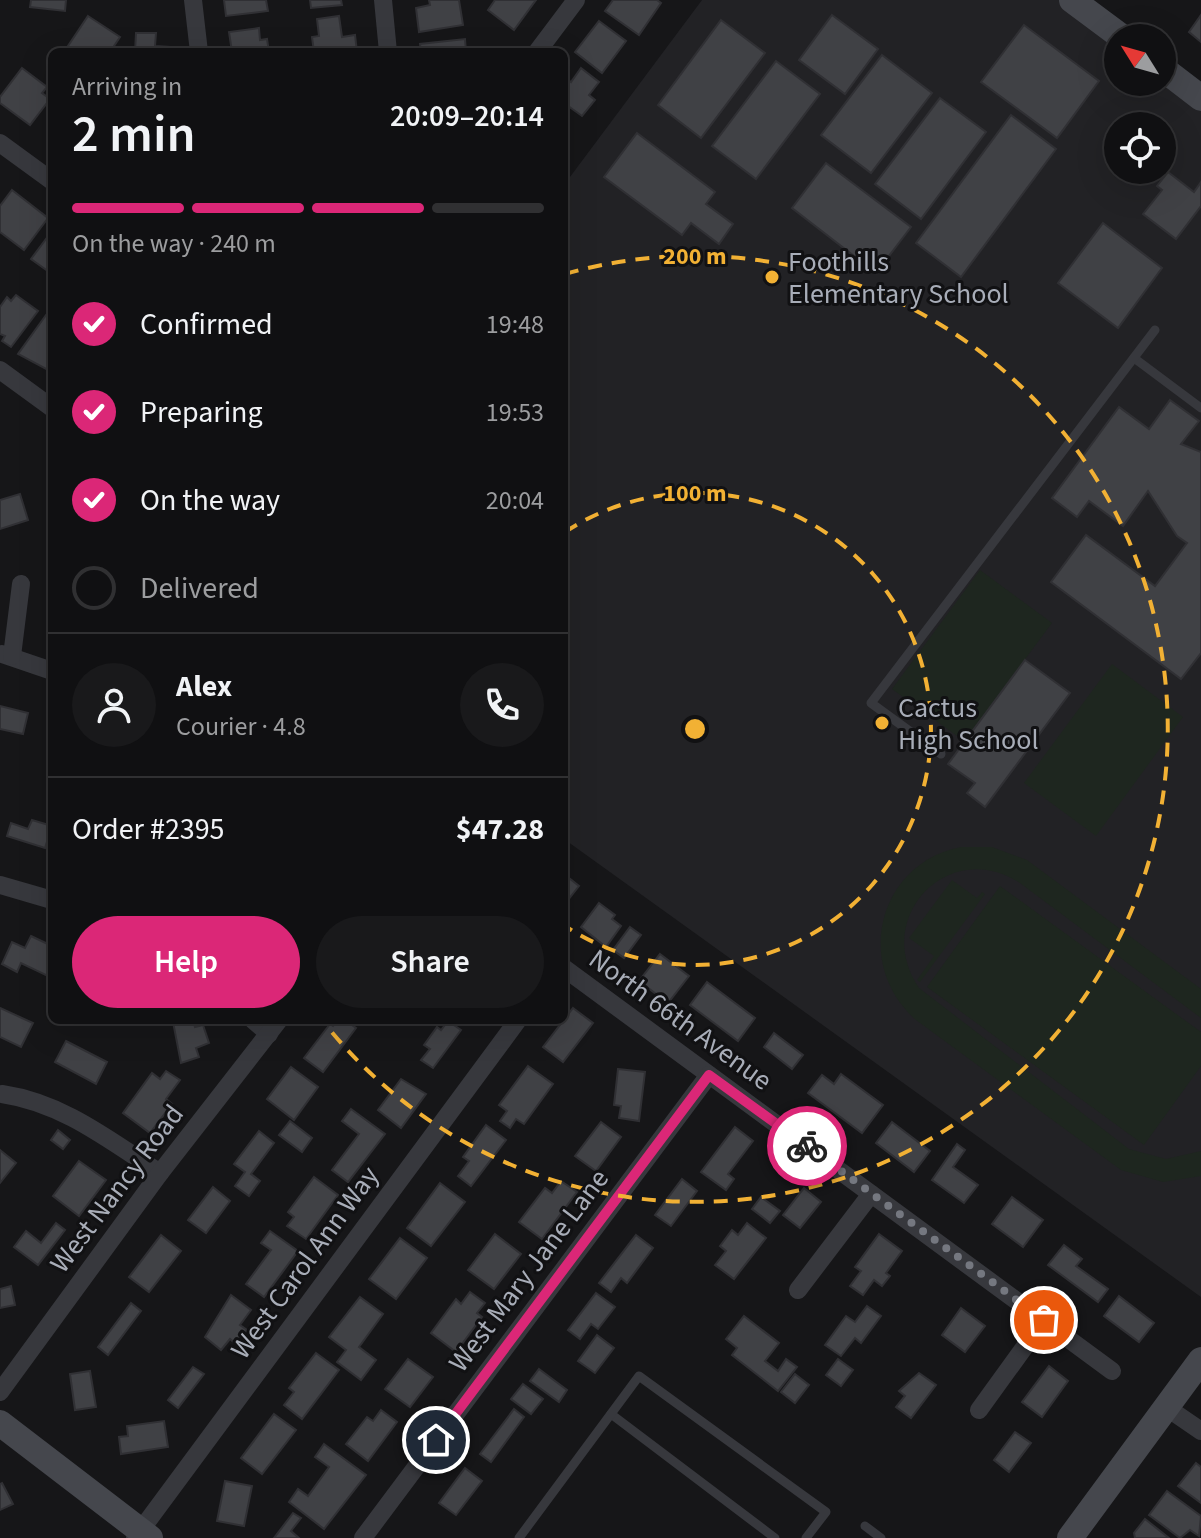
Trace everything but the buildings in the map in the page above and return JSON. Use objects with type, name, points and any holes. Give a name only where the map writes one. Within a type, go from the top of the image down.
[{"type":"main road","points":[[1072,0],[1104,24]]},
{"type":"main road","points":[[1176,79],[1201,98]]},
{"type":"main road","points":[[1070,1538],[1201,1360]]},
{"type":"main road","points":[[0,1423],[142,1536]]},
{"type":"street","points":[[193,0],[199,48]]},
{"type":"street","points":[[383,0],[388,48]]},
{"type":"street","points":[[540,48],[576,0]]},
{"type":"street","points":[[0,143],[48,178]]},
{"type":"street","points":[[0,370],[48,405]]},
{"type":"street","points":[[21,584],[6,655],[48,670]]},
{"type":"street","points":[[0,885],[48,899]]},
{"type":"street","name":"North 66th Avenue","points":[[568,971],[1112,1371]]},
{"type":"street","name":"West Carol Ann Way","points":[[142,1536],[515,1024]]},
{"type":"street","name":"West Nancy Road","points":[[3,1383],[274,1027]]},
{"type":"street","name":"West Mary Jane Lane","points":[[363,1538],[709,1075]]},
{"type":"street","points":[[2,1094],[31,1098],[62,1110],[160,1173]]},
{"type":"street","points":[[798,1290],[871,1194]]},
{"type":"street","points":[[979,1410],[1044,1320]]},
{"type":"street","points":[[1166,1407],[1201,1431]]},
{"type":"lane","points":[[941,754],[871,703],[1155,330]]},
{"type":"lane","points":[[1134,358],[1201,408]]},
{"type":"lane","points":[[519,1538],[639,1376],[826,1512],[806,1538]]},
{"type":"lane","points":[[611,1414],[775,1538]]},
{"type":"lane","points":[[865,1526],[881,1538]]},
{"type":"shaded area","name":"Cactus High School","points":[[702,0],[1072,0],[1104,26],[1104,96],[1176,96],[1176,88],[1201,98],[1201,1297],[568,842],[568,180]]},
{"type":"shaded area","points":[[980,570],[1052,623],[964,741],[892,689]]},
{"type":"shaded area","points":[[1112,664],[1183,717],[1096,836],[1024,783]]},
{"type":"shaded area","points":[[961,847],[992,847],[1027,860],[1201,989],[1201,1018],[1020,883],[993,871],[968,870],[944,877],[925,892],[911,912],[905,935],[907,961],[919,988],[1129,1149],[1166,1159],[1201,1151],[1201,1176],[1163,1182],[1121,1170],[916,1020],[896,997],[885,972],[881,945],[884,919],[894,894],[910,873],[933,857]]},
{"type":"shaded area","points":[[952,880],[977,898],[982,892],[985,894],[920,982],[917,980],[934,956],[909,938]]},
{"type":"shaded area","points":[[1000,886],[1201,1032],[1201,1066],[1144,1145],[927,987]]},
{"type":"way so far","points":[[807,1146],[1044,1320]]},
{"type":"place","name":"Foothills Elementary School","points":[[772,277]]},
{"type":"place","name":"Cactus High School","points":[[882,723]]},
{"type":"route","points":[[436,1440],[709,1075],[807,1146]]}]
